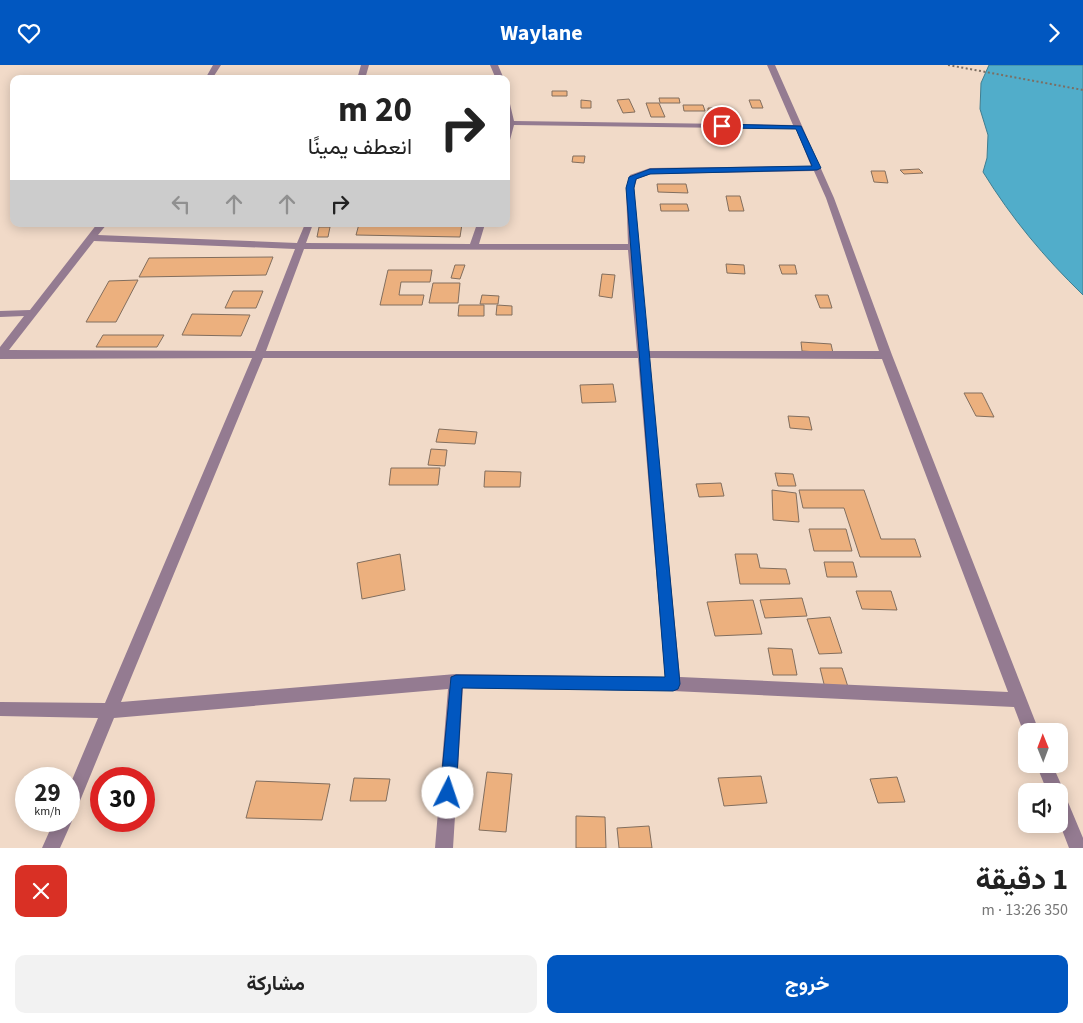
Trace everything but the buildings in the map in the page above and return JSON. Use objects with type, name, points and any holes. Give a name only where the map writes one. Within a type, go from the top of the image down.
[{"type":"street","points":[[771,65],[830,198],[886,355],[1028,723]]},
{"type":"street","points":[[510,123],[798,127]]},
{"type":"street","points":[[673,684],[633,247],[630,188],[633,177],[650,171],[817,168]]},
{"type":"street","points":[[1,354],[31,313],[100,227]]},
{"type":"street","points":[[80,781],[259,355],[308,227]]},
{"type":"street","points":[[474,245],[480,227]]},
{"type":"street","points":[[92,238],[300,245],[633,247]]},
{"type":"street","points":[[0,314],[31,313]]},
{"type":"street","points":[[1,354],[886,355]]},
{"type":"street","points":[[0,709],[109,711],[456,681],[673,684],[1019,700]]},
{"type":"street","points":[[444,848],[456,681]]},
{"type":"street","points":[[1068,823],[1078,848]]},
{"type":"street","points":[[51,848],[58,832]]},
{"type":"path","points":[[948,65],[1083,90]]},
{"type":"water","points":[[989,65],[1083,65],[1083,295],[1029,237],[1005,206],[983,172],[987,158],[988,135],[980,109],[981,83]]},
{"type":"route","points":[[448,793],[456,681],[673,684],[633,247],[630,188],[633,177],[650,171],[817,168],[798,127],[722,126]]}]
